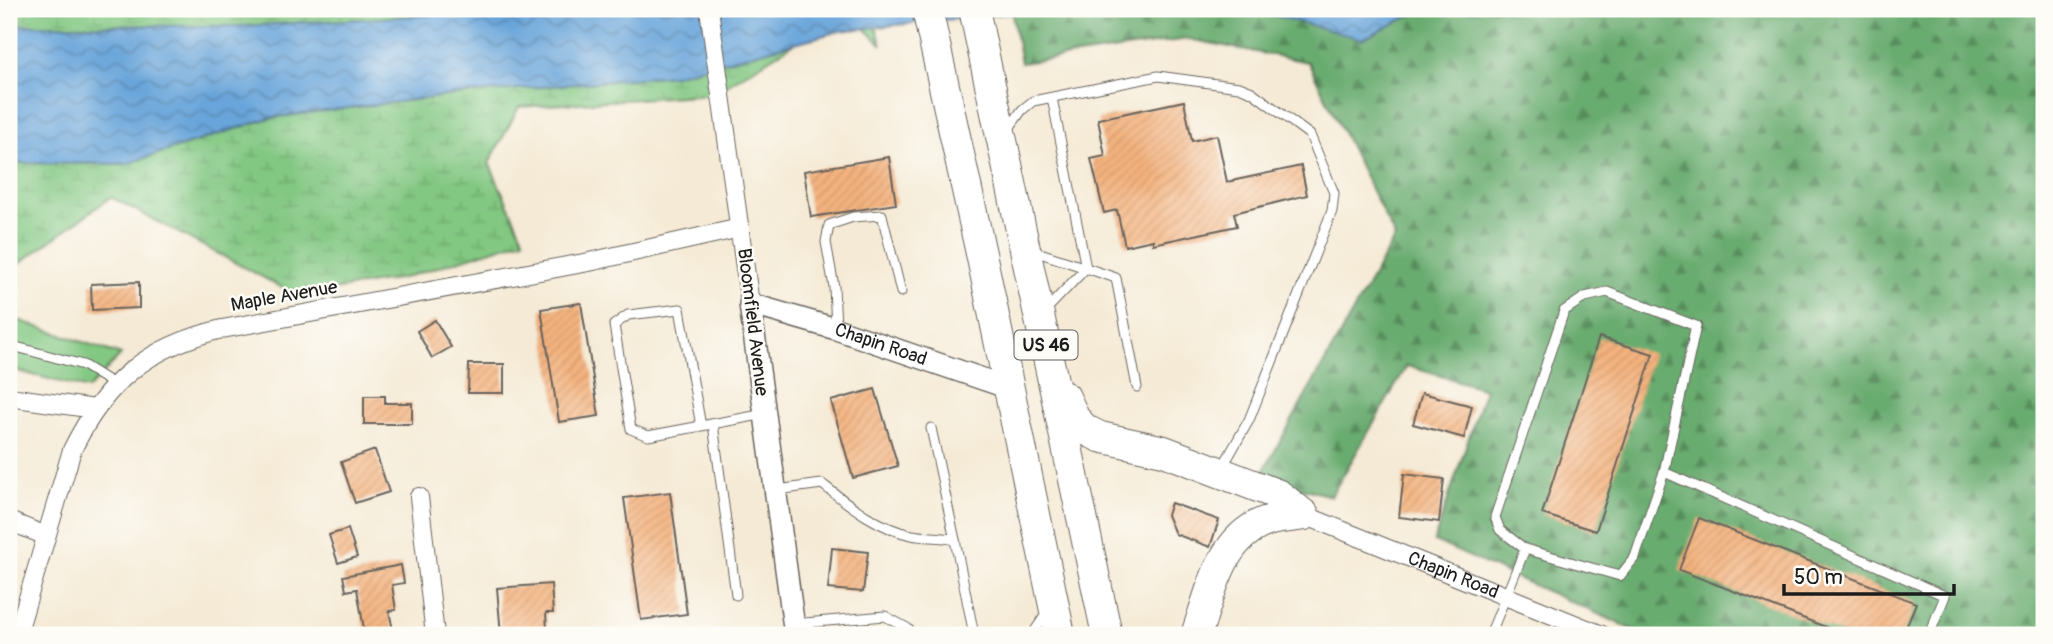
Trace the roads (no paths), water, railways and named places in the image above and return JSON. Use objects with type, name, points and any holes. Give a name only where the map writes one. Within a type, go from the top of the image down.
[{"type":"highway","name":"US 46","points":[[927,9],[1060,635]]},
{"type":"highway","name":"US 46","points":[[974,9],[1107,635]]},
{"type":"highway","points":[[1051,366],[1074,419],[1086,430],[1100,438],[1164,451],[1279,495],[1304,515]]},
{"type":"highway","points":[[1196,635],[1221,565],[1234,542],[1249,529],[1269,520],[1304,515]]},
{"type":"street","name":"Bloomfield Avenue","points":[[709,9],[794,630]]},
{"type":"street","name":"Maple Avenue","points":[[17,635],[72,450],[95,409],[115,385],[150,356],[192,336],[589,262],[740,228]]},
{"type":"street","name":"Chapin Road","points":[[750,304],[836,329],[1009,388]]},
{"type":"street","points":[[9,397],[95,409]]},
{"type":"street","points":[[419,497],[435,635]]},
{"type":"street","name":"Chapin Road","points":[[1304,515],[1602,635]]},
{"type":"street","points":[[9,521],[46,536]]},
{"type":"lane","points":[[1001,140],[1022,110],[1033,102],[1158,76],[1239,86],[1252,92],[1310,135],[1334,193],[1332,211],[1249,420],[1219,473]]},
{"type":"lane","points":[[1052,98],[1086,268]]},
{"type":"lane","points":[[836,329],[834,287],[825,242],[829,225],[853,217],[882,215],[901,292]]},
{"type":"lane","points":[[1024,248],[1116,278],[1137,387]]},
{"type":"lane","points":[[1039,318],[1086,268]]},
{"type":"lane","points":[[1607,292],[1696,326],[1664,472],[1635,557],[1620,576],[1525,549],[1500,530],[1495,517],[1564,311],[1586,297],[1607,292]]},
{"type":"lane","points":[[701,426],[680,309],[628,315],[614,325],[631,429],[648,436],[765,414]]},
{"type":"lane","points":[[9,345],[83,365],[115,385]]},
{"type":"lane","points":[[713,424],[736,595]]},
{"type":"lane","points":[[931,428],[974,635]]},
{"type":"lane","points":[[1664,472],[1945,596],[1929,635]]},
{"type":"lane","points":[[775,491],[822,484],[886,527],[912,535],[955,540]]},
{"type":"lane","points":[[1490,635],[1525,549]]},
{"type":"lane","points":[[1032,635],[1054,603]]},
{"type":"lane","points":[[794,630],[885,616],[914,635]]},
{"type":"water","points":[[536,9],[1048,9],[840,31],[674,75],[454,95],[270,118],[126,164],[9,163],[9,25],[241,26]]},
{"type":"water","points":[[1250,9],[1424,9],[1362,39]]}]
